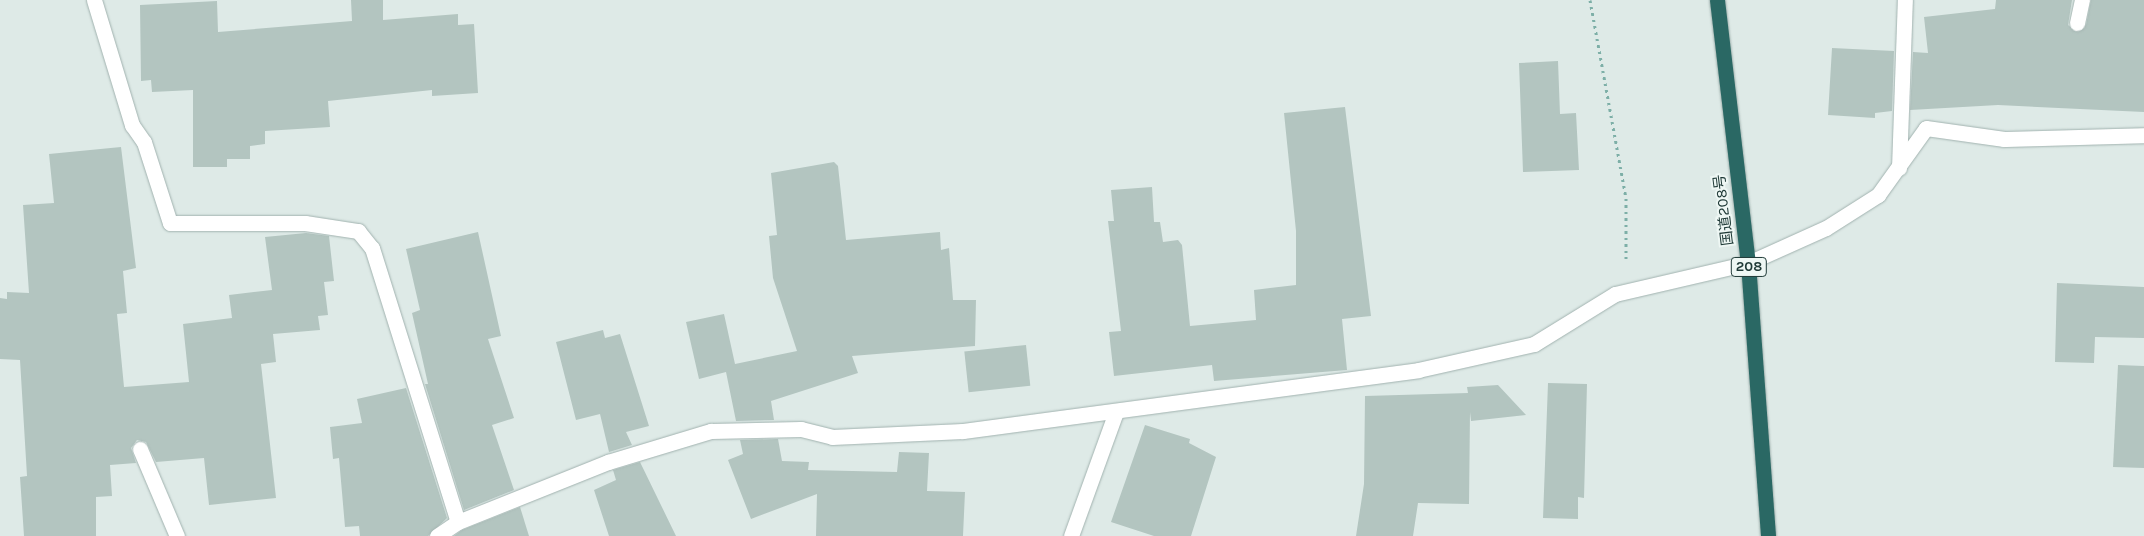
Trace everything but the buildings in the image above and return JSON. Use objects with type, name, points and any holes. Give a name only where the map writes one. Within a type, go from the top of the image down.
[{"type":"highway","name":"国道208号","points":[[1717,0],[1748,263],[1768,536]]},
{"type":"street","points":[[94,0],[132,125],[144,142],[170,223],[305,223],[358,231],[372,248],[458,522]]},
{"type":"street","points":[[1899,168],[1905,0]]},
{"type":"street","points":[[2077,22],[2082,0]]},
{"type":"street","points":[[437,536],[458,522],[608,462],[711,431],[801,429],[832,437],[954,432],[1116,412],[1418,370],[1534,344],[1627,292],[1748,263],[1826,228],[1878,195],[1926,128],[2004,138],[2144,135]]},
{"type":"street","points":[[1071,536],[1116,412]]},
{"type":"street","points":[[140,450],[177,536]]},
{"type":"path","points":[[1590,0],[1626,198],[1627,292]]}]
